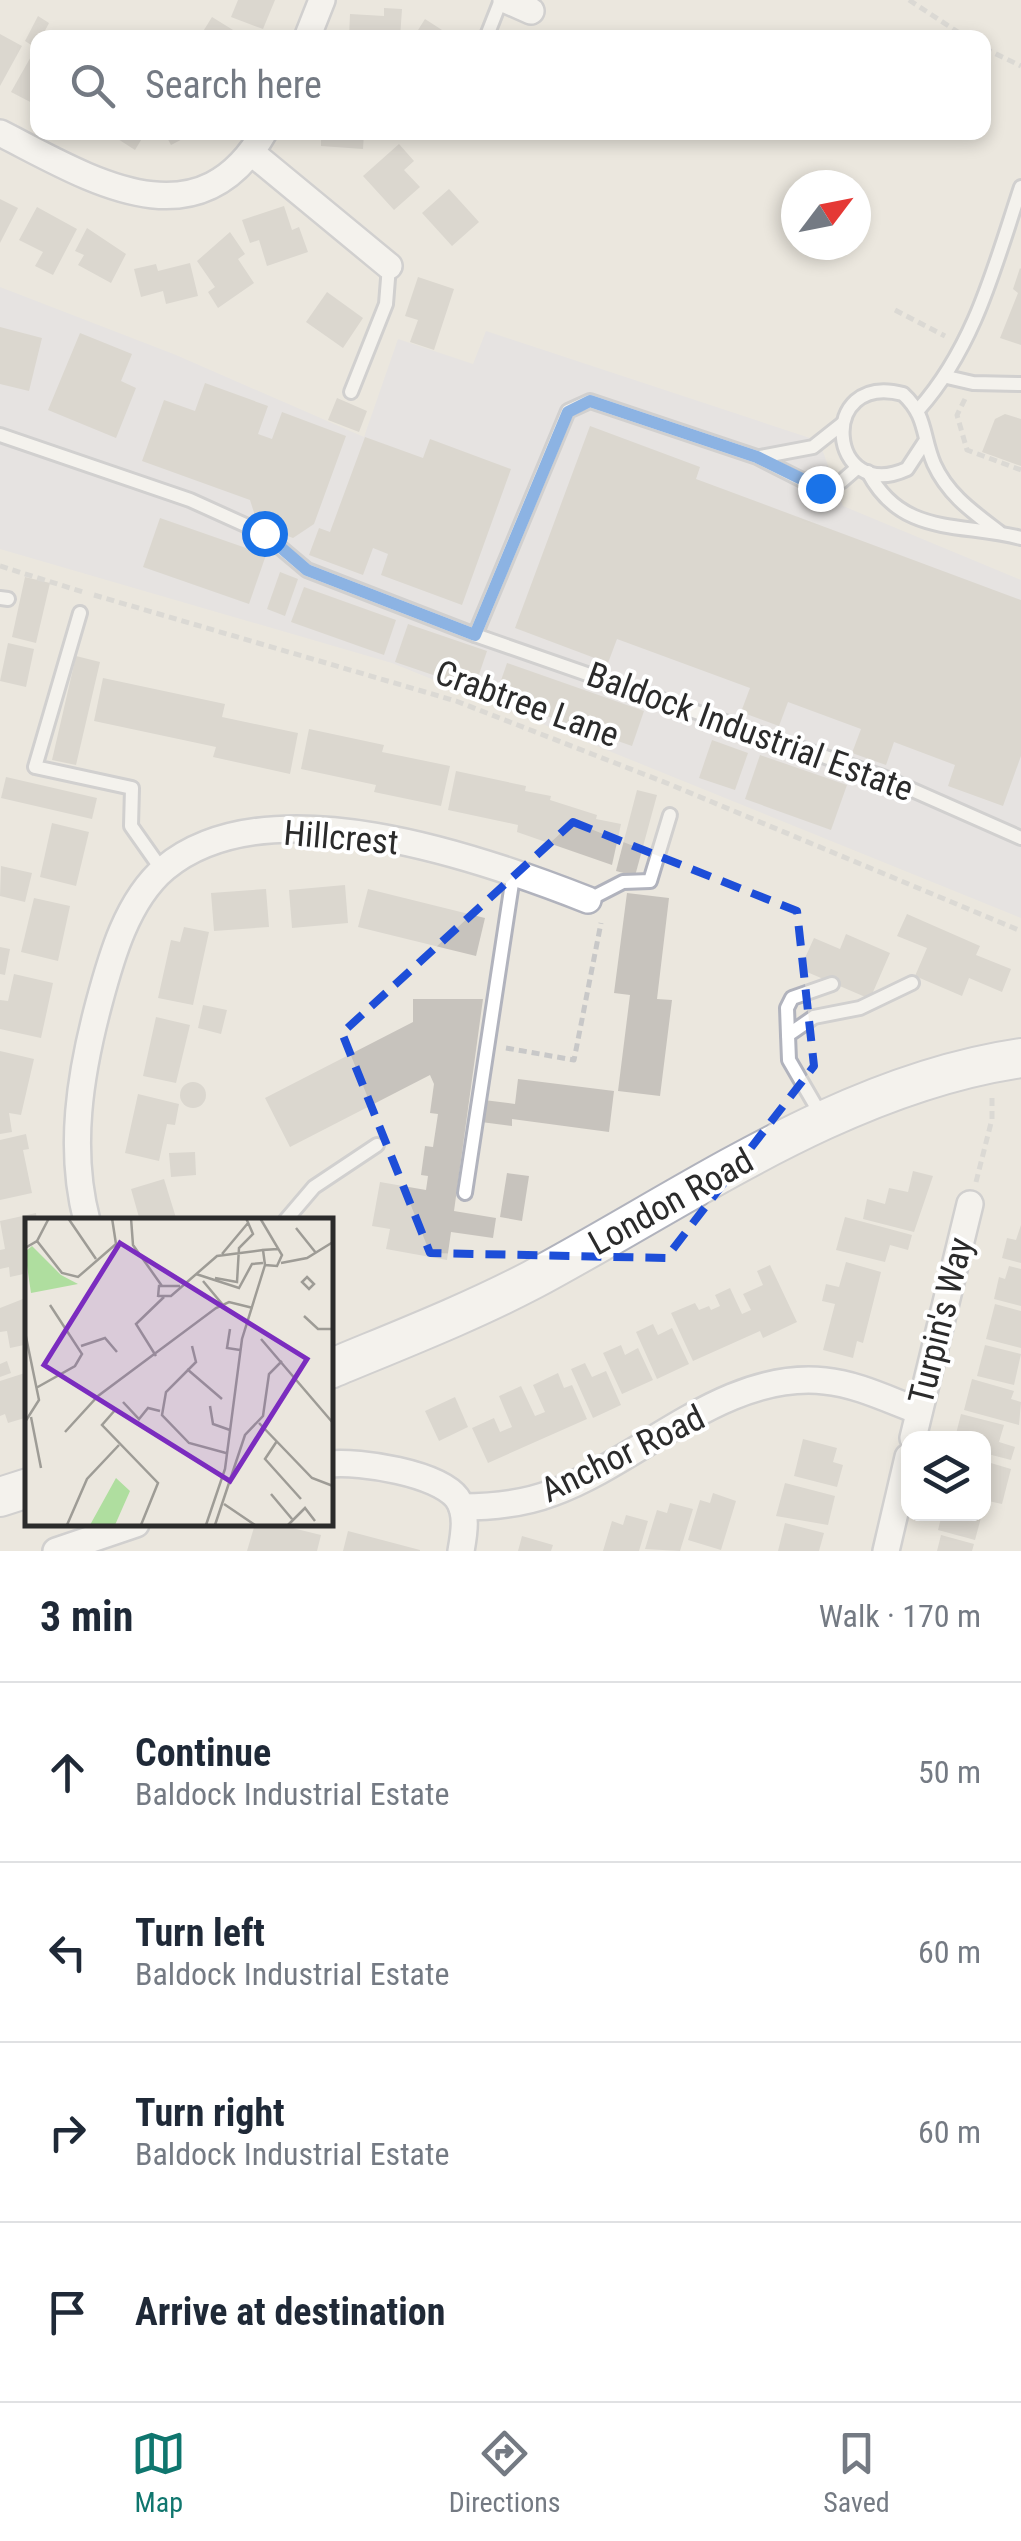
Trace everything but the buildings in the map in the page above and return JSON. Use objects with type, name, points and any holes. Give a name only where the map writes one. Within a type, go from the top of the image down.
[{"type":"main road","name":"London Road","points":[[332,1368],[527,1282],[747,1159],[825,1122],[899,1091],[1006,1060]]},
{"type":"main road","points":[[0,1497],[25,1489]]},
{"type":"street","points":[[310,30],[322,0]]},
{"type":"street","points":[[503,0],[531,11]]},
{"type":"street","points":[[0,133],[114,190],[148,198],[209,185],[238,168],[258,143],[388,266]]},
{"type":"street","name":"Hillcrest","points":[[87,1218],[78,1162],[78,1106],[88,1047],[124,928],[162,870],[210,845],[296,830],[397,840],[468,854],[588,900]]},
{"type":"street","name":"Turpin's Way","points":[[915,1431],[970,1204]]},
{"type":"street","name":"Anchor Road","points":[[462,1507],[514,1504],[557,1492],[702,1414],[766,1386],[826,1381],[920,1411]]},
{"type":"street","points":[[332,1464],[396,1470],[447,1487],[462,1507],[465,1529],[461,1551]]},
{"type":"street","points":[[886,1551],[901,1487]]},
{"type":"street","points":[[56,1551],[130,1526]]},
{"type":"lane","points":[[490,30],[503,0]]},
{"type":"lane","points":[[919,408],[947,377],[965,344],[1021,187]]},
{"type":"lane","points":[[351,392],[386,304],[388,266]]},
{"type":"lane","points":[[947,377],[973,383],[1021,384]]},
{"type":"lane","points":[[757,457],[813,447],[842,424],[856,400],[871,392],[903,394],[919,408],[926,440],[952,495],[999,532]]},
{"type":"lane","points":[[475,635],[568,412],[590,401],[757,457],[820,488],[862,470],[895,474],[917,460],[926,440]]},
{"type":"lane","points":[[842,424],[846,453],[891,507],[942,527],[1021,538]]},
{"type":"lane","name":"Baldock Industrial Estate","points":[[0,435],[190,500],[264,533],[307,570],[475,635],[883,777],[1021,838]]},
{"type":"lane","points":[[80,614],[35,768],[132,788],[128,813],[131,826],[162,870]]},
{"type":"lane","points":[[588,900],[623,882],[650,882],[670,814]]},
{"type":"lane","points":[[465,1193],[514,870]]},
{"type":"lane","points":[[788,1035],[814,1018],[860,1008],[912,983]]},
{"type":"lane","points":[[825,1122],[789,1060],[786,1008],[792,998],[832,984]]},
{"type":"lane","points":[[288,1218],[314,1187],[377,1144]]},
{"type":"path","points":[[910,0],[955,30]]},
{"type":"path","points":[[991,51],[1021,66]]},
{"type":"path","name":"Crabtree Lane","points":[[0,566],[456,702],[669,784],[1021,932]]},
{"type":"path","points":[[486,1044],[574,1060],[602,916],[588,900]]},
{"type":"path","points":[[970,1204],[1006,1060]]},
{"type":"highlighted area","points":[[573,822],[797,911],[814,1066],[666,1258],[430,1253],[342,1033]]},
{"type":"shaded area","points":[[0,287],[176,355],[364,437],[398,339],[473,364],[486,331],[819,441],[843,506],[1021,580],[1021,918],[392,663],[0,549]]},
{"type":"route","points":[[264,533],[307,570],[475,635],[568,412],[590,401],[757,457],[820,488]]}]
